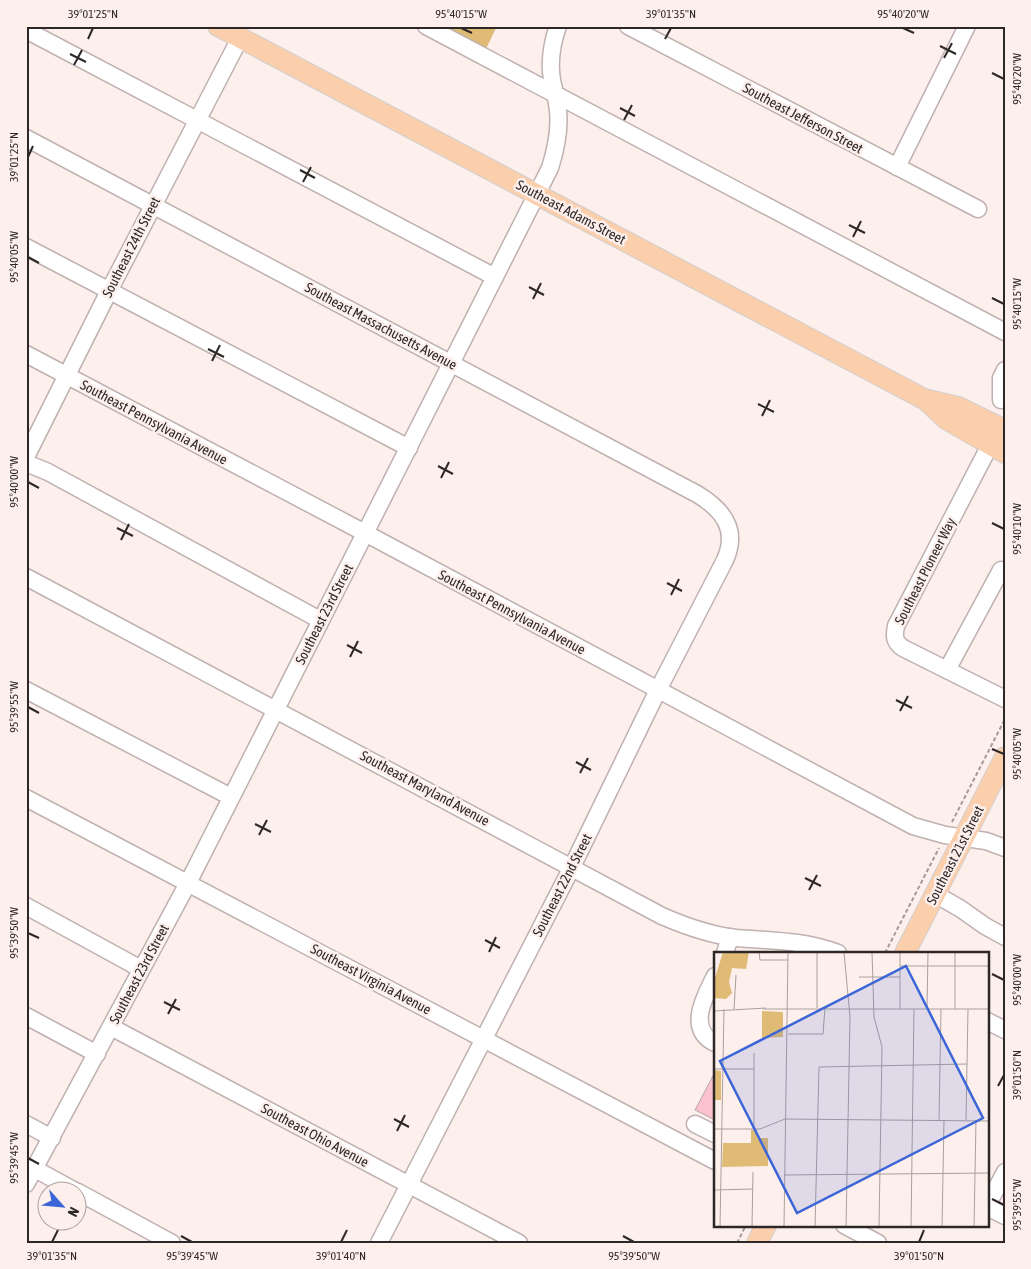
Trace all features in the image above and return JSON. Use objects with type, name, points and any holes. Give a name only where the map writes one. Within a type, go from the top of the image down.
[{"type":"main road","name":"Southeast Adams Street","points":[[218,26],[924,399],[946,419],[997,449]]},
{"type":"main road","name":"Southeast Adams Street","points":[[924,399],[958,407],[997,426]]},
{"type":"main road","name":"Southeast 21st Street","points":[[906,952],[1005,757]]},
{"type":"main road","points":[[757,1243],[766,1226]]},
{"type":"street","points":[[426,26],[1005,332]]},
{"type":"street","name":"Southeast 23rd Street","points":[[26,1184],[188,883],[550,168],[558,130],[558,110],[551,66],[558,26]]},
{"type":"street","name":"Southeast Jefferson Street","points":[[628,26],[978,209]]},
{"type":"street","points":[[897,167],[967,26]]},
{"type":"street","points":[[26,30],[495,276]]},
{"type":"street","name":"Southeast 24th Street","points":[[26,458],[108,291],[240,38]]},
{"type":"street","name":"Southeast Massachusetts Avenue","points":[[26,138],[697,494],[717,508],[727,524]]},
{"type":"street","points":[[26,247],[409,448]]},
{"type":"street","name":"Southeast Pennsylvania Avenue","points":[[26,354],[913,826],[945,835],[986,841],[1005,848]]},
{"type":"street","points":[[997,426],[1003,400],[1001,378],[1005,370]]},
{"type":"street","name":"Southeast Pioneer Way","points":[[997,449],[896,626],[894,637],[898,644],[1005,699]]},
{"type":"street","points":[[26,463],[48,472],[320,620]]},
{"type":"street","name":"Southeast 22nd Street","points":[[379,1243],[572,867],[658,690],[728,554],[730,536],[727,524]]},
{"type":"street","points":[[947,670],[1001,570]]},
{"type":"street","name":"Southeast Maryland Avenue","points":[[26,577],[675,922],[698,930],[730,937],[801,942],[835,952]]},
{"type":"street","points":[[26,690],[231,797]]},
{"type":"street","name":"Southeast Virginia Avenue","points":[[26,798],[714,1160]]},
{"type":"street","points":[[935,894],[1005,937]]},
{"type":"street","points":[[26,906],[141,969]]},
{"type":"street","points":[[725,952],[730,937]]},
{"type":"street","points":[[714,978],[701,1003],[699,1020],[708,1040],[714,1043]]},
{"type":"street","points":[[26,1016],[97,1054]]},
{"type":"street","points":[[988,1022],[1005,1030]]},
{"type":"street","name":"Southeast Ohio Avenue","points":[[111,1027],[519,1243]]},
{"type":"street","points":[[26,1124],[52,1138]]},
{"type":"street","points":[[695,1124],[714,1134]]},
{"type":"street","points":[[35,1169],[59,1182]]},
{"type":"street","points":[[988,1205],[1005,1172]]},
{"type":"street","points":[[88,1198],[172,1243]]},
{"type":"street","points":[[988,1208],[1005,1216]]},
{"type":"street","points":[[846,1226],[878,1243]]},
{"type":"path","points":[[737,1243],[746,1226]]},
{"type":"shaded area","points":[[434,26],[497,26],[484,53]]},
{"type":"building","points":[[714,1074],[714,1120],[695,1110]]}]
